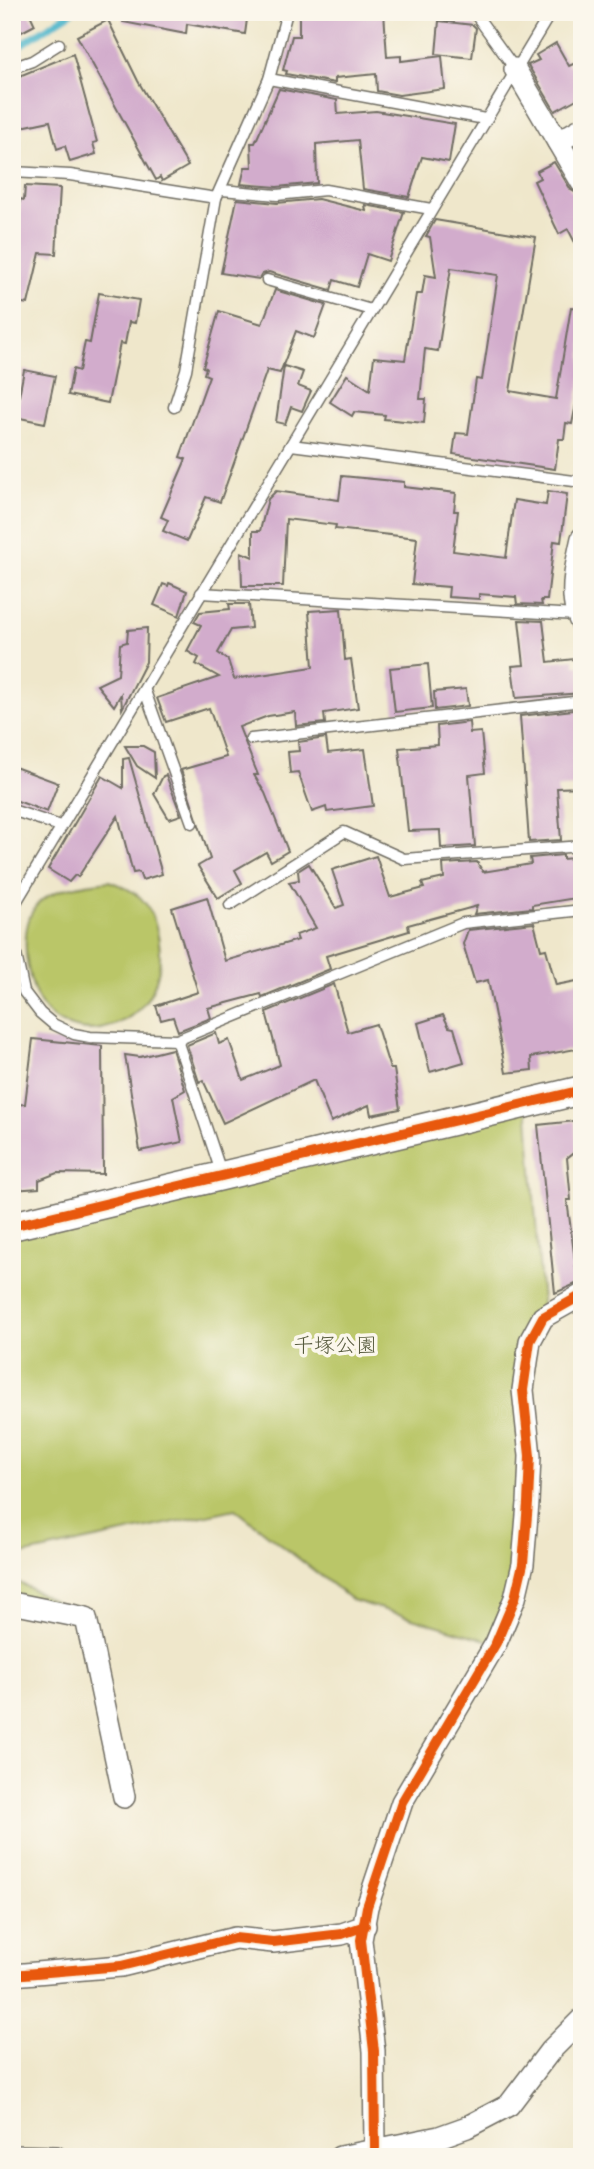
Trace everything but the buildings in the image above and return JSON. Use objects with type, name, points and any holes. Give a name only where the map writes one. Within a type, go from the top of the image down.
[{"type":"street","points":[[515,69],[582,184]]},
{"type":"street","points":[[558,142],[582,128]]},
{"type":"street","points":[[579,620],[578,585],[582,538]]},
{"type":"street","points":[[12,1226],[582,1090]]},
{"type":"street","points":[[375,2148],[374,2051],[361,1940],[382,1854],[402,1802],[496,1643],[515,1598],[523,1564],[528,1503],[530,1456],[523,1390],[530,1341],[543,1317],[582,1295]]},
{"type":"street","points":[[12,1603],[86,1618],[124,1797]]},
{"type":"street","points":[[12,1975],[121,1966],[235,1938],[273,1942],[342,1934],[365,1926]]},
{"type":"street","points":[[340,2157],[439,2137],[467,2127],[509,2105],[550,2051],[582,2019]]},
{"type":"street","points":[[12,2156],[56,2157]]},
{"type":"lane","points":[[174,407],[186,370],[219,194],[269,79],[287,12]]},
{"type":"lane","points":[[474,12],[515,69]]},
{"type":"lane","points":[[12,909],[551,12]]},
{"type":"lane","points":[[12,68],[32,61],[59,44]]},
{"type":"lane","points":[[269,79],[485,119]]},
{"type":"lane","points":[[12,172],[70,175],[219,194],[277,195],[325,190],[431,209]]},
{"type":"lane","points":[[267,280],[371,310]]},
{"type":"lane","points":[[291,445],[582,482]]},
{"type":"lane","points":[[201,593],[579,620]]},
{"type":"lane","points":[[145,691],[192,823]]},
{"type":"lane","points":[[251,739],[582,701]]},
{"type":"lane","points":[[12,810],[60,826]]},
{"type":"lane","points":[[230,905],[344,832],[404,859],[582,846]]},
{"type":"lane","points":[[12,936],[24,992],[53,1024],[75,1034],[90,1037],[177,1040],[463,923],[582,910]]},
{"type":"lane","points":[[177,1040],[222,1175]]},
{"type":"green space","points":[[109,881],[135,893],[146,904],[157,931],[159,965],[151,992],[135,1012],[114,1025],[91,1030],[68,1026],[48,1013],[34,990],[26,956],[29,919],[42,900],[56,892],[83,884]]},
{"type":"green space","name":"千塚公園","points":[[527,1102],[543,1317],[530,1341],[528,1503],[496,1643],[352,1600],[235,1509],[12,1557],[12,1226]]},
{"type":"green space","points":[[12,1579],[86,1618],[12,1603]]},
{"type":"waterway","points":[[12,50],[72,12]]},
{"type":"cycle path","points":[[12,1226],[582,1090]]},
{"type":"cycle path","points":[[375,2148],[374,2051],[361,1940],[367,1907],[402,1802],[496,1643],[515,1598],[523,1564],[528,1503],[530,1456],[523,1390],[530,1341],[543,1317],[582,1295]]},
{"type":"cycle path","points":[[12,1975],[121,1966],[235,1938],[273,1942],[342,1934],[365,1926]]}]
